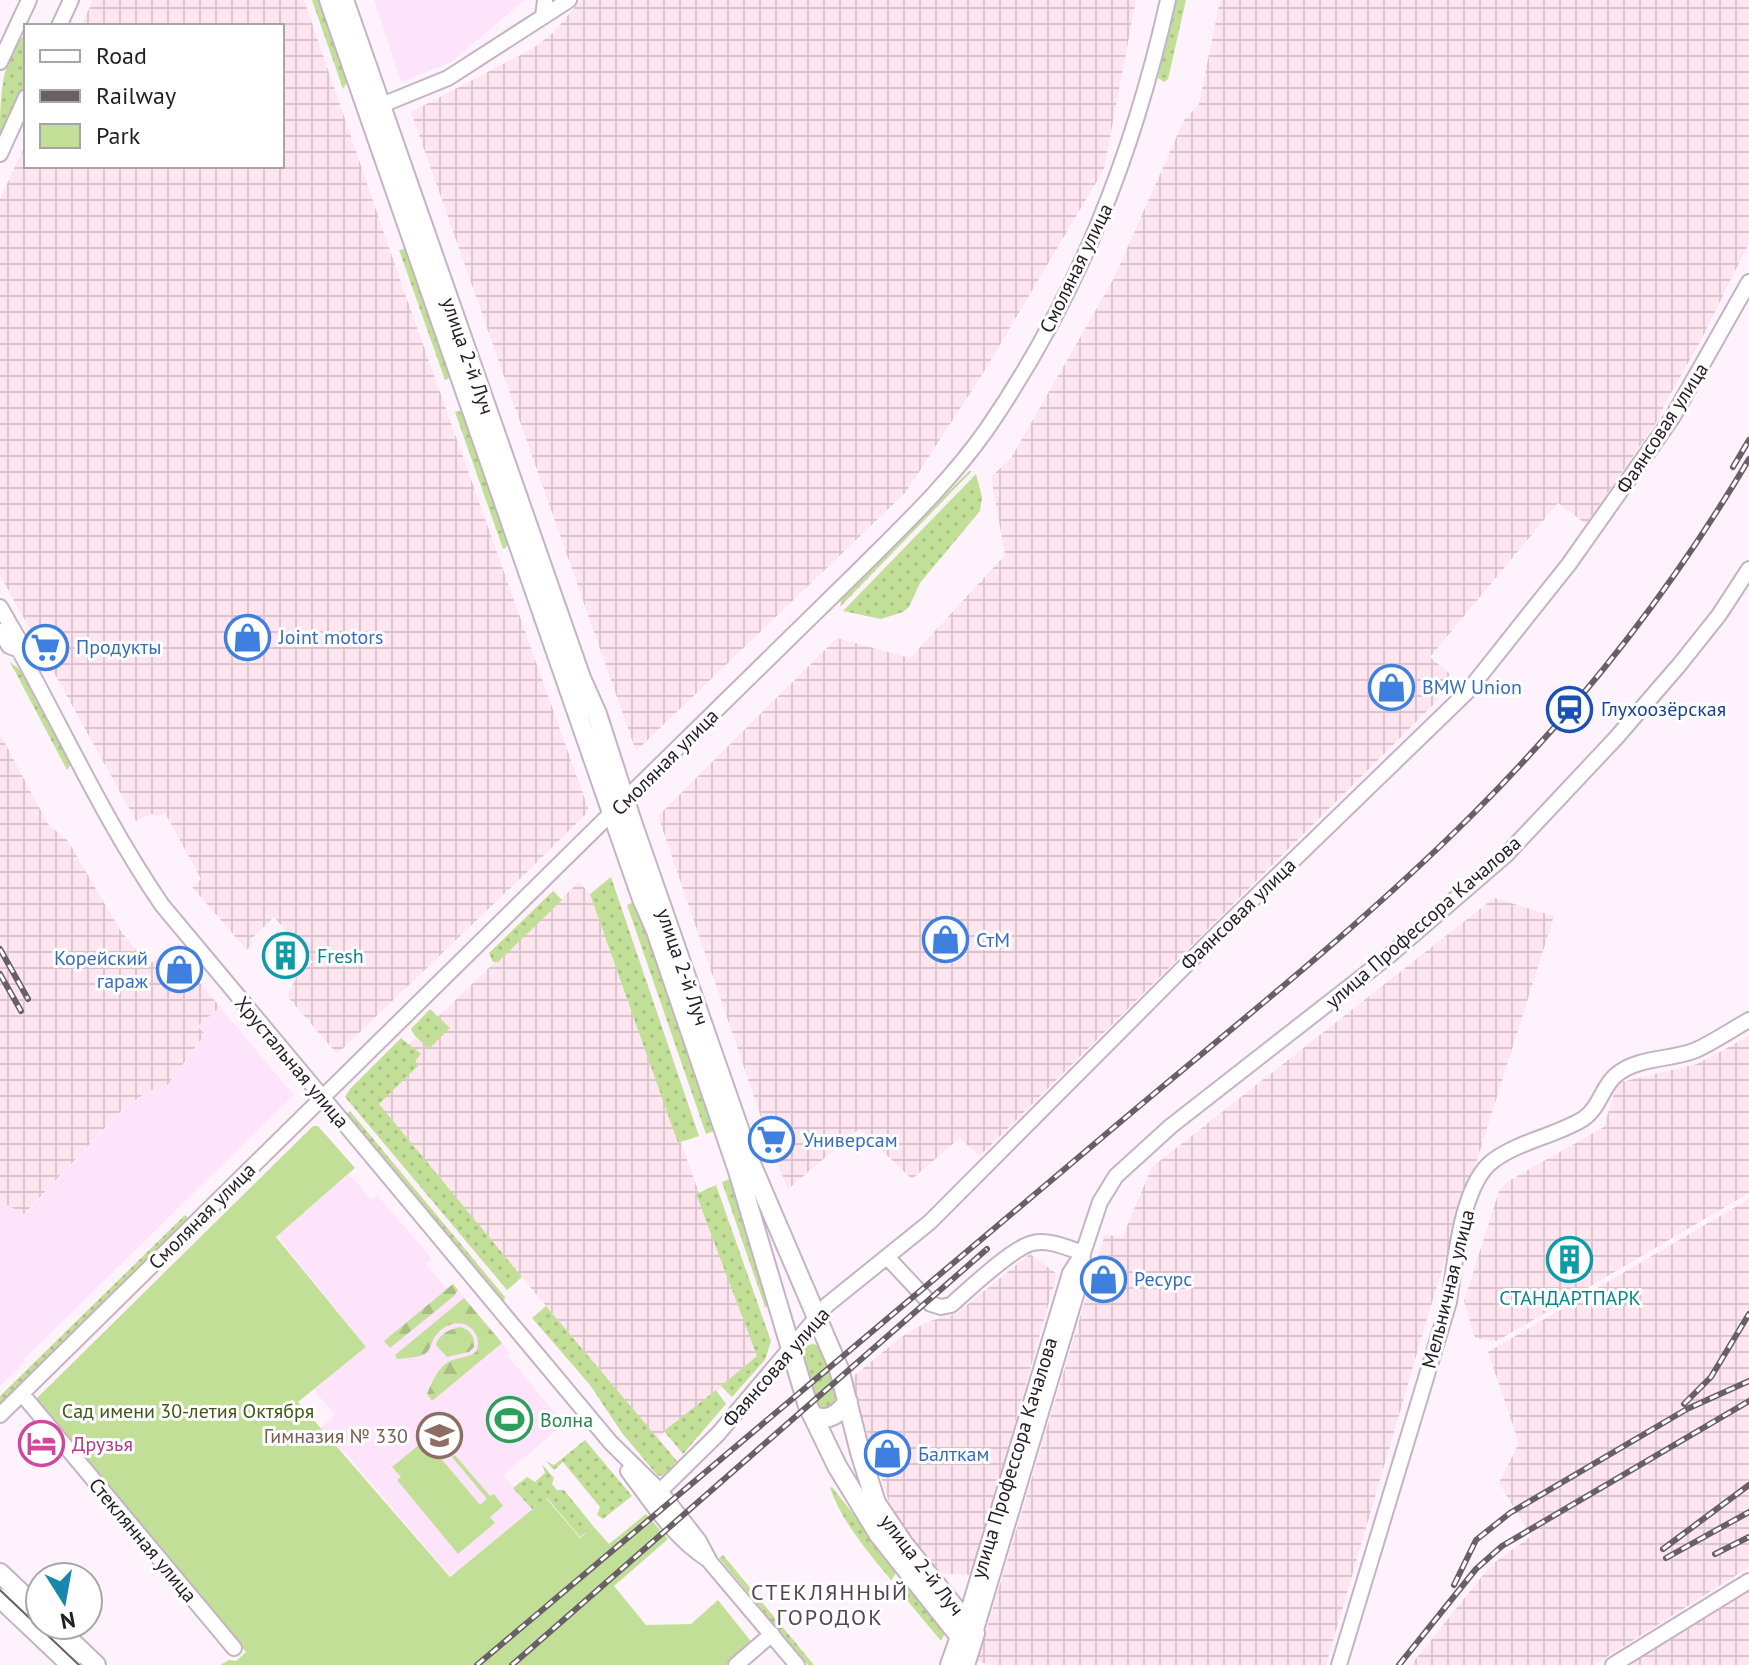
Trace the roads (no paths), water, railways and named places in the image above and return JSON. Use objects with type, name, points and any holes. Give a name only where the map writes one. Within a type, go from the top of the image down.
[{"type":"main road","name":"улица 2-й Луч","points":[[329,0],[374,108],[619,807],[752,1166],[832,1351],[863,1463],[881,1512],[967,1630]]},
{"type":"main road","name":"улица 2-й Луч","points":[[344,0],[374,108]]},
{"type":"main road","name":"улица 2-й Луч","points":[[619,807],[642,899],[661,945],[738,1171],[789,1348],[813,1416],[879,1535],[967,1630]]},
{"type":"main road","points":[[813,1416],[827,1419],[835,1416],[848,1402]]},
{"type":"main road","points":[[0,1573],[24,1596]]},
{"type":"main road","points":[[0,1598],[71,1665]]},
{"type":"main road","name":"улица Профессора Качалова","points":[[950,1665],[967,1630]]},
{"type":"main road","name":"улица Профессора Качалова","points":[[965,1665],[967,1630]]},
{"type":"main road","points":[[71,1641],[96,1665]]},
{"type":"street","points":[[0,62],[20,30],[29,0]]},
{"type":"street","points":[[60,24],[71,0]]},
{"type":"street","points":[[543,17],[545,0]]},
{"type":"street","points":[[374,108],[448,78],[569,0]]},
{"type":"street","name":"Смоляная улица","points":[[0,1415],[920,510],[986,430],[1056,316],[1115,187],[1133,134],[1168,0]]},
{"type":"street","points":[[0,154],[24,101]]},
{"type":"street","name":"Фаянсовая улица","points":[[660,1491],[718,1434],[817,1316],[955,1198],[1214,937],[1468,691],[1569,564],[1672,418],[1749,282]]},
{"type":"street","name":"улица Профессора Качалова","points":[[967,1630],[1070,1273],[1083,1253],[1107,1190],[1137,1156],[1194,1108],[1390,955],[1506,855],[1616,738],[1680,664],[1719,615],[1749,569]]},
{"type":"street","name":"Хрустальная улица","points":[[0,607],[19,640],[19,650],[150,888],[611,1443],[660,1491],[699,1541],[710,1562],[797,1665]]},
{"type":"street","name":"Хрустальная улица","points":[[0,631],[9,646],[19,650]]},
{"type":"street","name":"Мельничная улица","points":[[1339,1665],[1449,1302],[1456,1243],[1479,1175],[1495,1159],[1589,1114],[1610,1080],[1619,1072],[1631,1066],[1695,1050],[1749,1020]]},
{"type":"street","points":[[888,1258],[931,1304],[941,1307],[951,1305],[1018,1250],[1032,1243],[1049,1243],[1083,1253]]},
{"type":"street","name":"Стеклянная улица","points":[[22,1394],[234,1648]]},
{"type":"street","name":"Хрустальная улица","points":[[611,1443],[620,1461],[671,1528],[691,1549],[710,1562]]},
{"type":"street","points":[[1613,1665],[1749,1581]]},
{"type":"street","points":[[736,1665],[772,1634]]},
{"type":"tram line","points":[[0,1590],[79,1665]]},
{"type":"railway","points":[[1733,467],[1749,440]]},
{"type":"railway","points":[[477,1665],[1289,981],[1429,857],[1512,774],[1587,689],[1689,554],[1749,459]]},
{"type":"railway","points":[[0,949],[28,999]]},
{"type":"railway","points":[[0,974],[21,1011]]},
{"type":"railway","points":[[512,1665],[987,1249]]},
{"type":"railway","points":[[1684,1404],[1711,1377],[1749,1314]]},
{"type":"railway","points":[[1454,1585],[1476,1540],[1510,1513],[1687,1409],[1749,1381]]},
{"type":"railway","points":[[1399,1665],[1476,1569],[1502,1546],[1749,1401]]},
{"type":"railway","points":[[1663,1549],[1749,1485]]},
{"type":"railway","points":[[1666,1558],[1749,1512]]},
{"type":"railway","points":[[1715,1554],[1749,1537]]},
{"type":"place","name":"Joint motors","points":[[248,637]]},
{"type":"place","name":"Продукты","points":[[45,647]]},
{"type":"place","name":"BMW Union","points":[[1391,687]]},
{"type":"place","name":"Глухоозёрская","points":[[1570,709]]},
{"type":"place","name":"СтМ","points":[[945,940]]},
{"type":"place","name":"Fresh","points":[[286,956]]},
{"type":"place","name":"Корейский гараж","points":[[179,970]]},
{"type":"place","name":"Универсам","points":[[772,1140]]},
{"type":"place","name":"СТАНДАРТПАРК","points":[[1570,1259]]},
{"type":"place","name":"Ресурс","points":[[1103,1279]]},
{"type":"place","name":"Волна","points":[[509,1420]]},
{"type":"place","name":"Гимназия № 330","points":[[439,1436]]},
{"type":"place","name":"Друзья","points":[[41,1444]]},
{"type":"place","name":"Балткам","points":[[887,1454]]},
{"type":"district","name":"СТЕКЛЯННЫЙ ГОРОДОК","points":[[830,1604]]},
{"type":"park label","name":"Сад имени 30-летия Октября","points":[[188,1411]]}]
